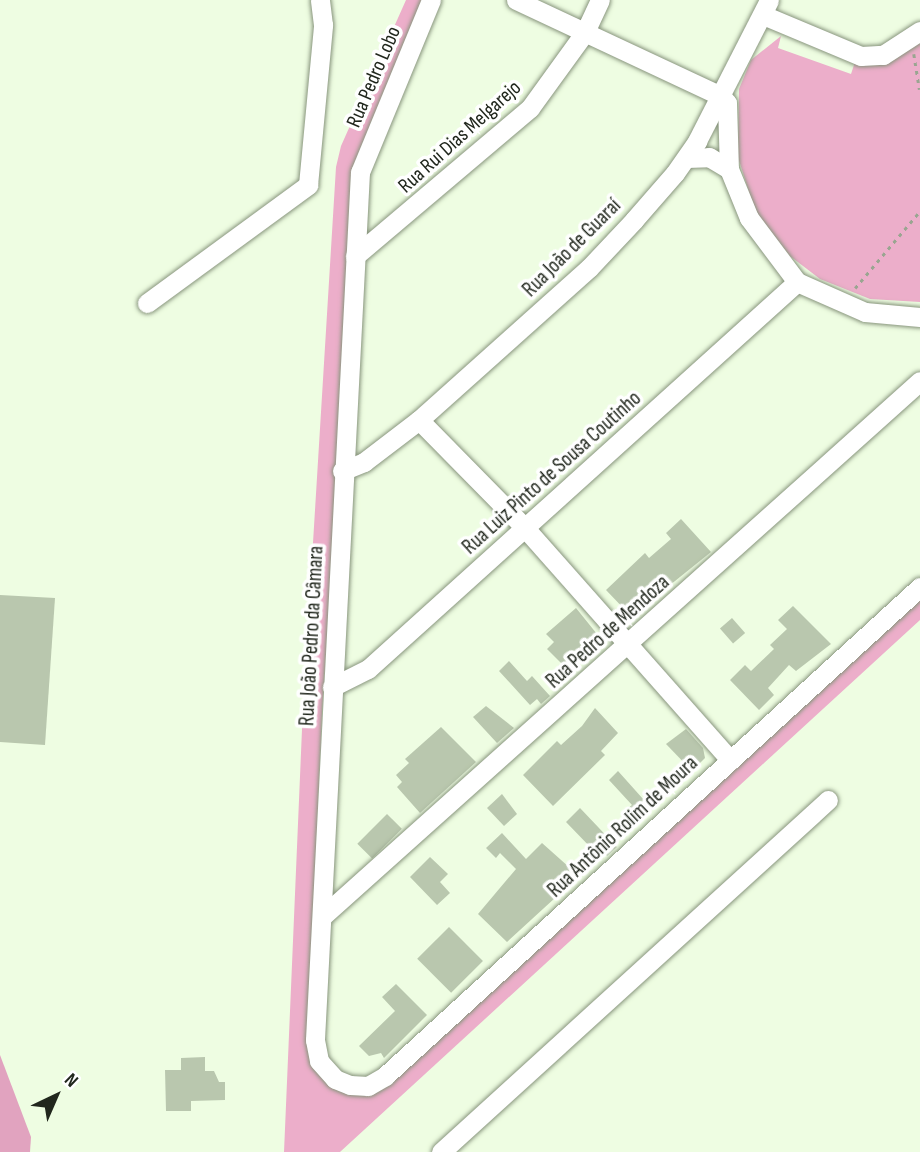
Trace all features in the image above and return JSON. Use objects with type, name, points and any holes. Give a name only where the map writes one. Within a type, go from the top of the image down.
[{"type":"street","points":[[148,303],[308,185],[323,25],[320,0]]},
{"type":"street","name":"Rua Pedro Lobo","points":[[360,172],[431,0]]},
{"type":"street","points":[[516,0],[721,96],[727,103],[729,169],[749,218],[797,282],[865,312],[920,317]]},
{"type":"street","name":"Rua Rui Dias Melgarejo","points":[[355,256],[530,107],[586,32],[600,0]]},
{"type":"street","points":[[766,7],[861,56],[883,55],[913,37]]},
{"type":"street","name":"Rua João de Guaraí","points":[[342,471],[364,463],[419,420],[589,268],[686,158],[766,7]]},
{"type":"street","points":[[686,158],[709,157],[729,169]]},
{"type":"street","name":"Rua João Pedro da Câmara","points":[[350,1085],[335,1079],[319,1061],[315,1040],[324,915],[342,471],[360,172]]},
{"type":"street","name":"Rua Luiz Pinto de Sousa Coutinho","points":[[332,687],[368,669],[797,282]]},
{"type":"street","name":"Rua Pedro de Mendoza","points":[[324,915],[920,381]]},
{"type":"street","points":[[419,420],[525,528],[730,760]]},
{"type":"street","name":"Rua Antônio Rolim de Moura","points":[[350,1085],[368,1086],[385,1076],[920,587]]},
{"type":"street","points":[[441,1152],[828,800]]},
{"type":"path","points":[[913,37],[915,78],[920,90]]},
{"type":"path","points":[[841,303],[899,241],[920,211]]},
{"type":"shaded area","points":[[406,0],[423,0],[359,152],[322,712],[308,1048],[356,1090],[920,596],[920,620],[340,1152],[284,1152],[303,706],[336,167],[341,146]]},
{"type":"shaded area","points":[[781,36],[778,48],[851,74],[855,62],[891,59],[920,43],[920,302],[870,299],[820,279],[790,256],[755,211],[738,157],[739,89],[751,60]]},
{"type":"shaded area","points":[[0,1055],[31,1137],[30,1152],[0,1152]]},
{"type":"building","points":[[681,519],[711,552],[639,610],[635,606],[628,613],[606,590],[645,553],[649,558],[671,539],[666,533]]},
{"type":"building","points":[[0,595],[55,598],[45,745],[0,742]]},
{"type":"building","points":[[793,606],[831,644],[796,671],[789,665],[768,688],[774,695],[759,710],[730,680],[745,665],[751,671],[774,649],[770,645],[787,629],[778,620]]},
{"type":"building","points":[[576,608],[601,639],[590,655],[587,651],[568,670],[547,649],[554,642],[546,634]]},
{"type":"building","points":[[732,618],[745,633],[733,644],[720,628]]},
{"type":"building","points":[[509,661],[527,681],[532,676],[550,696],[541,704],[537,699],[530,705],[499,671]]},
{"type":"building","points":[[486,706],[514,728],[497,743],[473,717]]},
{"type":"building","points":[[595,708],[618,733],[601,751],[605,755],[553,806],[523,775],[557,741],[561,745],[582,726]]},
{"type":"building","points":[[441,727],[476,762],[420,813],[397,787],[402,782],[396,775],[409,763],[405,759]]},
{"type":"building","points":[[686,729],[703,748],[705,758],[692,771],[666,744]]},
{"type":"building","points":[[618,771],[652,809],[635,825],[623,812],[632,805],[609,780]]},
{"type":"building","points":[[502,794],[517,814],[504,826],[487,808]]},
{"type":"building","points":[[580,808],[617,847],[607,856],[598,847],[594,851],[566,822]]},
{"type":"building","points":[[387,814],[402,829],[372,859],[357,844]]},
{"type":"building","points":[[502,833],[526,859],[542,843],[579,876],[507,942],[478,914],[516,869],[500,853],[496,858],[486,848]]},
{"type":"building","points":[[430,857],[448,874],[440,882],[450,893],[437,905],[410,877]]},
{"type":"building","points":[[449,927],[483,961],[451,993],[417,959]]},
{"type":"building","points":[[396,984],[427,1015],[384,1058],[381,1053],[369,1056],[359,1046],[395,1011],[382,997]]},
{"type":"building","points":[[205,1057],[205,1071],[214,1071],[219,1082],[225,1082],[225,1100],[191,1101],[191,1111],[166,1111],[165,1070],[181,1070],[181,1058]]}]
